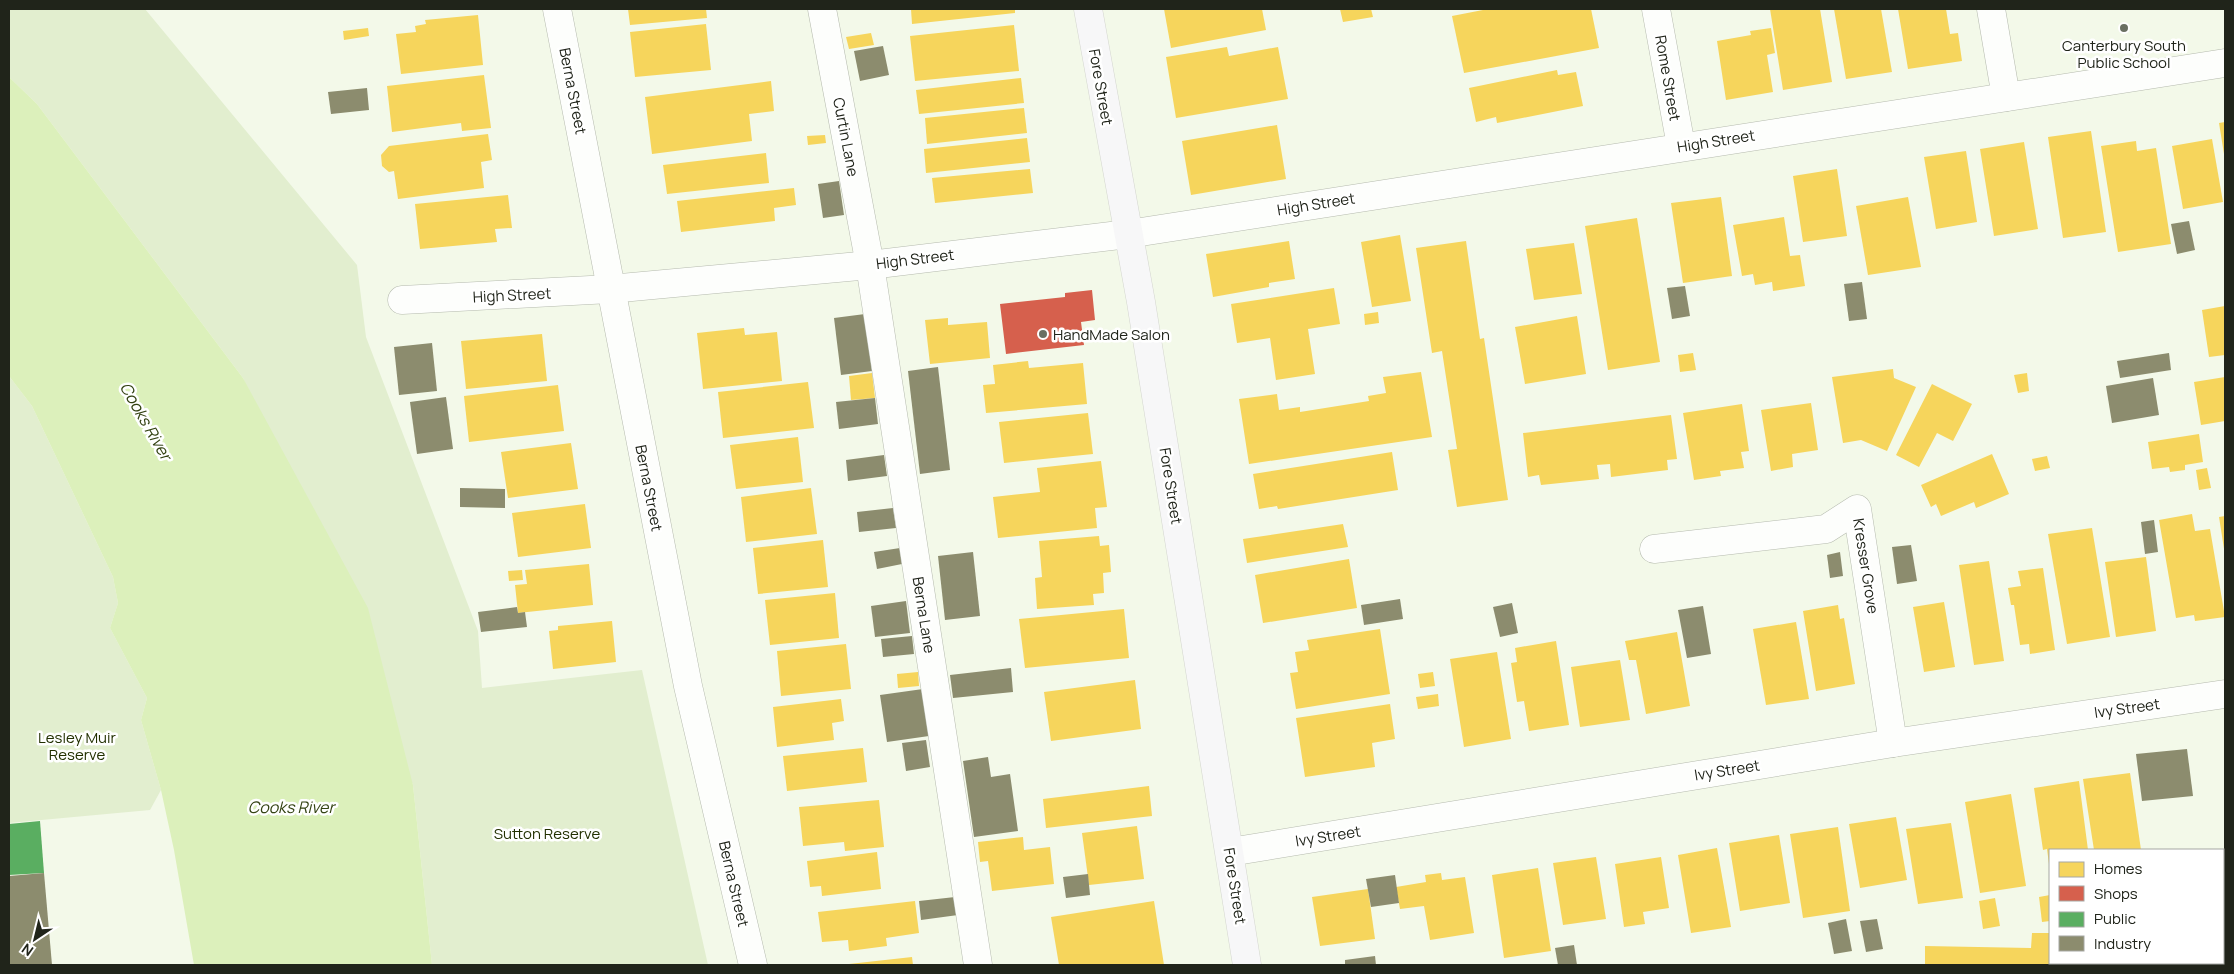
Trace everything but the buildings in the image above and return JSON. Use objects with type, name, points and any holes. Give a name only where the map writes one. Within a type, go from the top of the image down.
[{"type":"main road","name":"Fore Street","points":[[1088,9],[1128,234],[1247,965]]},
{"type":"street","name":"Berna Street","points":[[557,9],[688,686],[753,965]]},
{"type":"street","name":"Curtin Lane","points":[[822,9],[870,265]]},
{"type":"street","name":"Rome Street","points":[[1656,9],[1681,146]]},
{"type":"street","points":[[1991,9],[2006,97]]},
{"type":"street","name":"High Street","points":[[402,300],[610,289],[870,265],[1128,234],[1681,146],[2225,63]]},
{"type":"street","name":"Berna Lane","points":[[870,265],[978,965]]},
{"type":"street","name":"Kresser Grove","points":[[1654,549],[1826,529],[1857,509],[1893,743]]},
{"type":"street","name":"Ivy Street","points":[[1230,852],[1893,743],[2225,694]]},
{"type":"green space","name":"Sutton Reserve","points":[[9,9],[145,9],[357,265],[366,337],[478,631],[482,688],[642,670],[708,965],[432,965],[413,785],[243,378],[37,104],[9,77]]},
{"type":"green space","name":"Lesley Muir Reserve","points":[[9,376],[32,406],[113,577],[118,603],[110,628],[147,698],[141,720],[161,790],[150,810],[9,823]]},
{"type":"water","name":"Cooks River","points":[[9,77],[37,104],[243,378],[368,608],[413,785],[432,965],[194,965],[174,850],[161,790],[141,720],[147,698],[110,628],[118,603],[113,577],[32,406],[9,376]]},
{"type":"place","name":"Canterbury South Public School","points":[[2124,28]]},
{"type":"place","name":"HandMade Salon","points":[[1043,334]]}]
